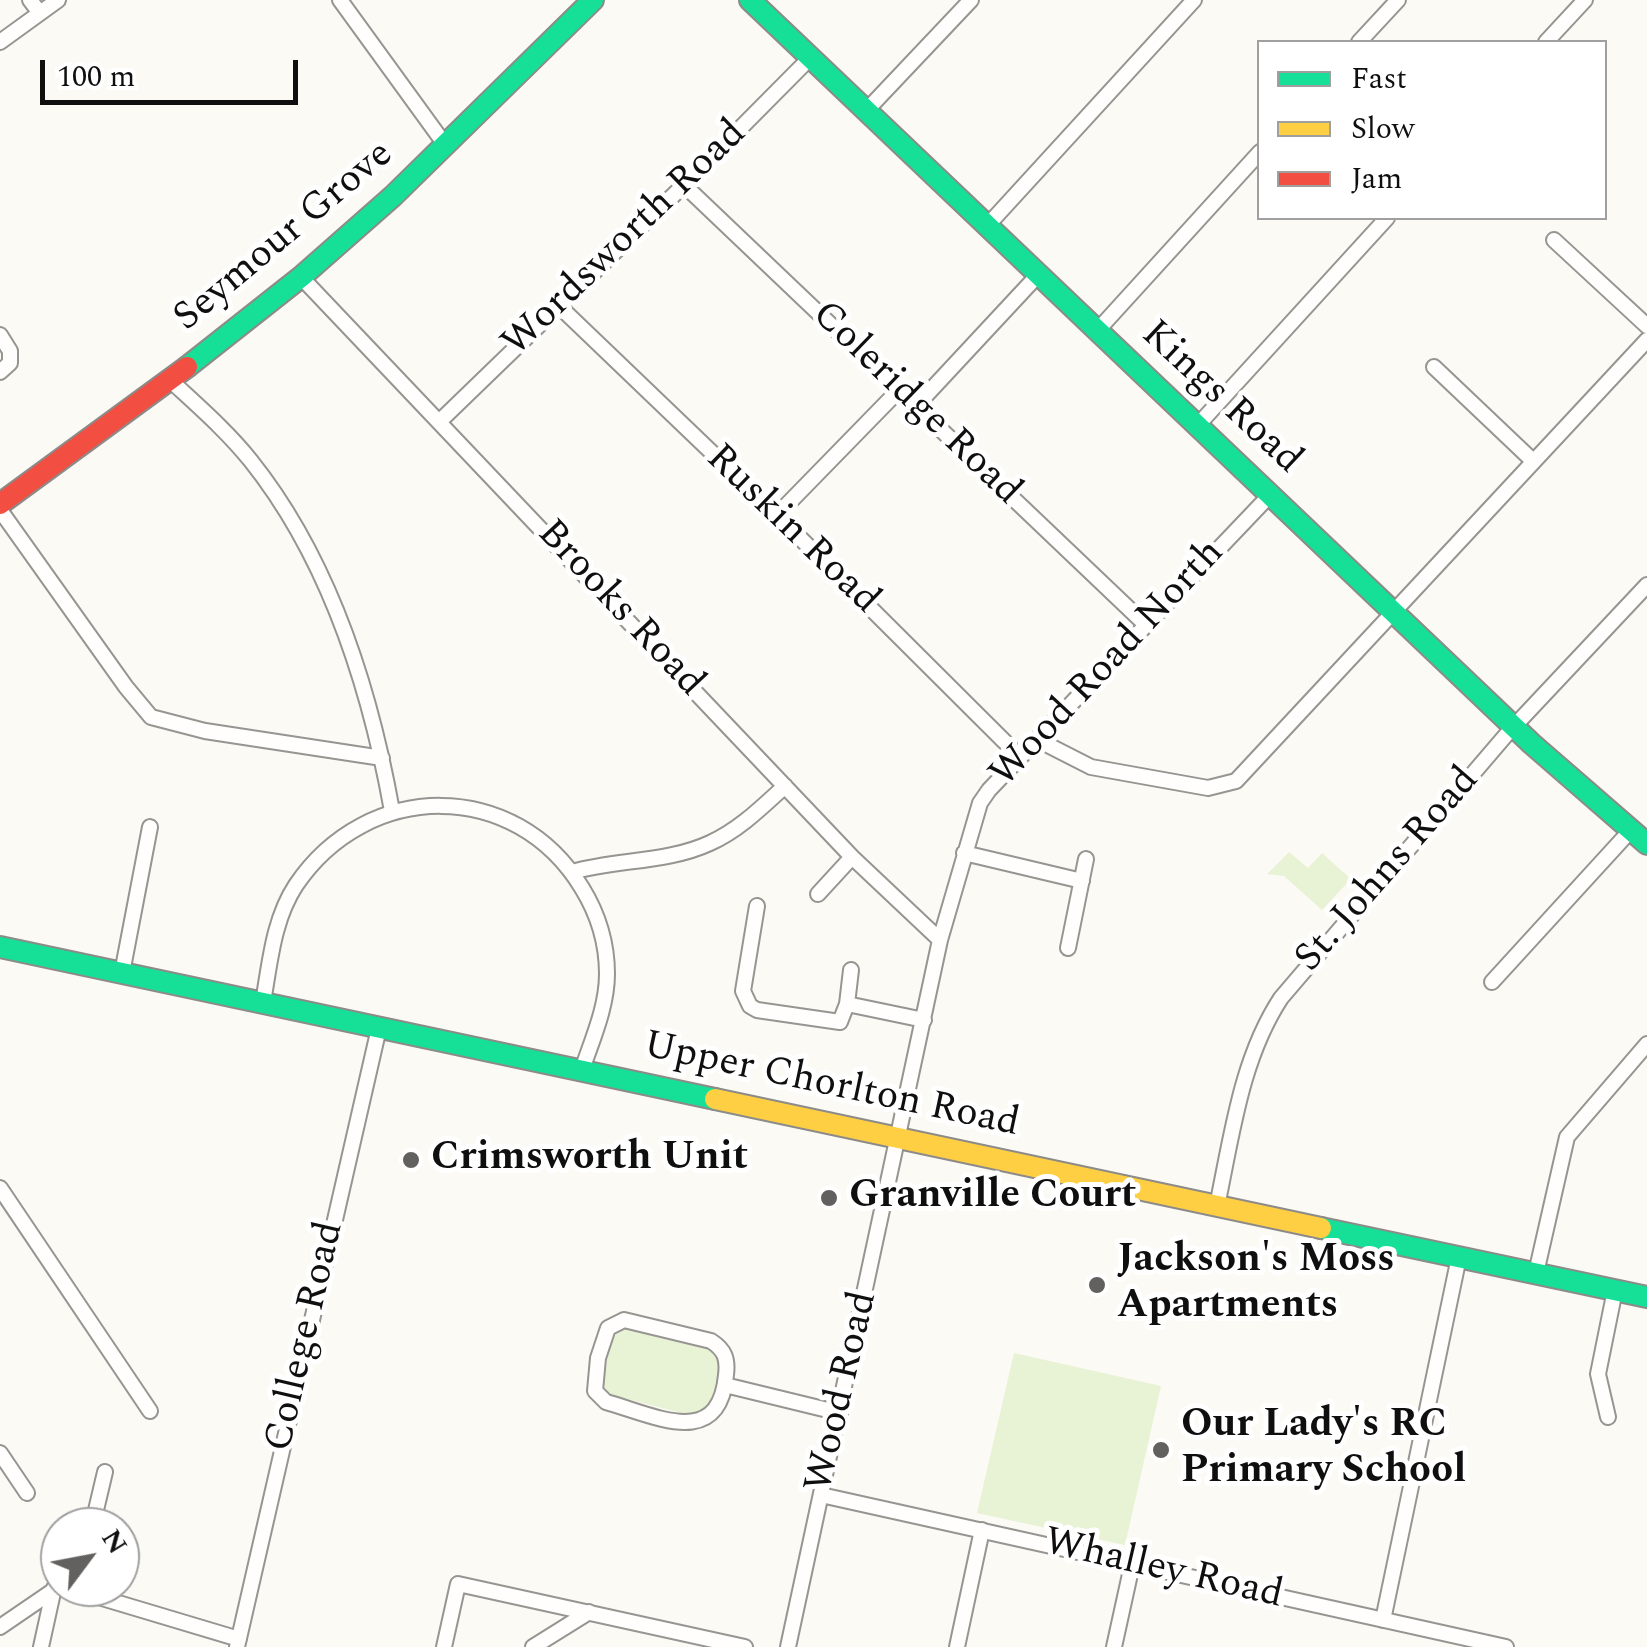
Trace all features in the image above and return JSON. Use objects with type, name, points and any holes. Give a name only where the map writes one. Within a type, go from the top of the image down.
[{"type":"main road","name":"Seymour Grove","points":[[2,499],[170,380],[301,277],[446,146],[592,0]]},
{"type":"main road","name":"Kings Road","points":[[750,0],[1514,727],[1639,837]]},
{"type":"main road","name":"Upper Chorlton Road","points":[[0,947],[1647,1297]]},
{"type":"street","points":[[30,0],[40,13]]},
{"type":"street","points":[[0,42],[58,0]]},
{"type":"street","points":[[340,0],[446,146]]},
{"type":"street","points":[[866,110],[971,0]]},
{"type":"street","points":[[988,226],[1194,0]]},
{"type":"street","points":[[1361,40],[1398,0]]},
{"type":"street","points":[[1548,40],[1584,0]]},
{"type":"street","name":"Wordsworth Road","points":[[440,421],[810,58]]},
{"type":"street","points":[[1097,331],[1257,155]]},
{"type":"street","name":"Coleridge Road","points":[[684,185],[1146,625]]},
{"type":"street","points":[[1198,425],[1385,220]]},
{"type":"street","points":[[1554,240],[1647,326]]},
{"type":"street","points":[[916,406],[1038,275]]},
{"type":"street","name":"Brooks Road","points":[[301,277],[852,857],[940,940]]},
{"type":"street","name":"Ruskin Road","points":[[560,307],[1020,758]]},
{"type":"street","points":[[0,335],[10,352],[10,363],[0,372]]},
{"type":"street","points":[[1038,740],[1091,767],[1208,788],[1236,782],[1647,340]]},
{"type":"street","points":[[1434,367],[1533,462]]},
{"type":"street","points":[[170,380],[251,460],[297,531],[326,588],[349,648],[382,758],[392,811]]},
{"type":"street","points":[[777,516],[899,390]]},
{"type":"street","name":"Wood Road North","points":[[899,1138],[940,940],[980,803],[1270,495]]},
{"type":"street","points":[[2,499],[126,687],[151,717],[205,730],[382,758]]},
{"type":"street","name":"St. Johns Road","points":[[1217,1206],[1248,1068],[1264,1024],[1307,964],[1514,727],[1647,585]]},
{"type":"street","points":[[572,872],[672,855],[709,844],[757,812],[785,786]]},
{"type":"street","points":[[264,1002],[280,917],[295,886],[331,848],[351,832],[392,811],[417,806],[470,808],[495,814],[542,840],[572,872],[599,922],[607,976],[604,1003],[582,1070]]},
{"type":"street","points":[[122,973],[150,826]]},
{"type":"street","points":[[1492,982],[1639,837]]},
{"type":"street","points":[[964,854],[1082,881]]},
{"type":"street","points":[[818,894],[852,857]]},
{"type":"street","points":[[1068,948],[1086,859]]},
{"type":"street","points":[[757,906],[742,990],[750,1006],[835,1023],[844,1018],[851,970]]},
{"type":"street","points":[[847,1004],[924,1020]]},
{"type":"street","name":"College Road","points":[[238,1643],[379,1028]]},
{"type":"street","points":[[1536,1273],[1569,1133],[1647,1044]]},
{"type":"street","name":"Wood Road","points":[[788,1647],[899,1138]]},
{"type":"street","points":[[1,1192],[150,1410]]},
{"type":"street","points":[[1383,1620],[1459,1256]]},
{"type":"street","points":[[1608,1416],[1598,1374],[1615,1290]]},
{"type":"street","points":[[624,1320],[712,1341],[726,1356],[726,1385],[719,1407],[697,1422],[606,1402],[598,1396],[594,1384],[604,1335],[613,1324],[624,1320]]},
{"type":"street","points":[[726,1385],[840,1413]]},
{"type":"street","points":[[0,1453],[27,1494]]},
{"type":"street","points":[[97,1507],[105,1472]]},
{"type":"street","name":"Whalley Road","points":[[821,1496],[1506,1647]]},
{"type":"street","points":[[957,1647],[982,1530]]},
{"type":"street","points":[[1114,1647],[1132,1565]]},
{"type":"street","points":[[444,1647],[458,1584],[745,1647]]},
{"type":"street","points":[[0,1627],[40,1603]]},
{"type":"street","points":[[41,1647],[58,1607]]},
{"type":"street","points":[[125,1607],[238,1643]]},
{"type":"street","points":[[533,1647],[589,1612]]},
{"type":"green space","points":[[1289,852],[1308,868],[1322,853],[1351,879],[1322,910],[1284,876],[1267,874]]},
{"type":"green space","points":[[624,1329],[712,1348],[721,1361],[713,1402],[705,1412],[689,1415],[608,1394],[602,1378],[604,1358],[611,1340]]},
{"type":"green space","points":[[1014,1353],[1161,1386],[1125,1545],[977,1513]]},
{"type":"traffic: fast","points":[[187,367],[301,277],[393,196],[593,0]]},
{"type":"traffic: fast","points":[[750,0],[1532,744],[1647,844]]},
{"type":"traffic: fast","points":[[0,947],[715,1099]]},
{"type":"traffic: fast","points":[[1321,1228],[1647,1297]]},
{"type":"traffic: slow","points":[[715,1099],[1321,1228]]},
{"type":"traffic: jam","points":[[0,504],[187,367]]},
{"type":"place","name":"Crimsworth Unit","points":[[411,1160]]},
{"type":"place","name":"Granville Court","points":[[829,1198]]},
{"type":"place","name":"Jackson's Moss Apartments","points":[[1097,1285]]},
{"type":"place","name":"Our Lady's RC Primary School","points":[[1161,1450]]}]
